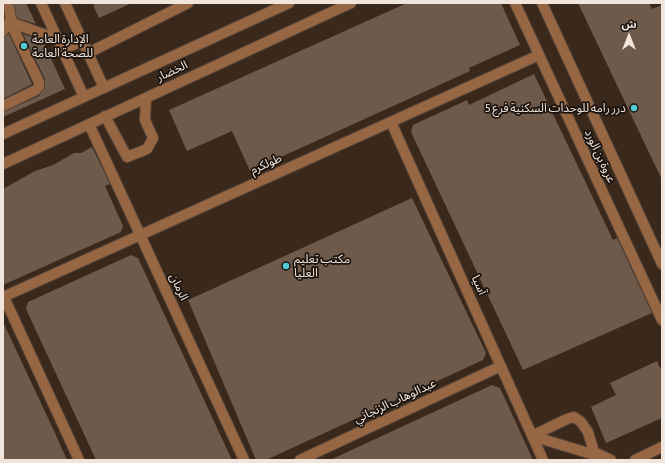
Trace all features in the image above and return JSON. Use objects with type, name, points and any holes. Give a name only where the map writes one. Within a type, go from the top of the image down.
[{"type":"street","points":[[3,31],[10,22],[11,13],[4,3]]},
{"type":"street","points":[[41,3],[84,97]]},
{"type":"street","points":[[65,3],[104,88]]},
{"type":"street","points":[[86,48],[182,3]]},
{"type":"street","points":[[62,50],[86,48],[188,3]]},
{"type":"street","name":"الخضار","points":[[3,134],[289,3]]},
{"type":"street","name":"الخضار","points":[[3,164],[351,3]]},
{"type":"street","name":"عروة بن الورد","points":[[515,3],[662,320]]},
{"type":"street","name":"عروة بن الورد","points":[[542,3],[662,264]]},
{"type":"street","points":[[10,22],[57,39]]},
{"type":"street","points":[[3,106],[36,90],[39,86],[39,82],[10,22]]},
{"type":"street","name":"طولكرم","points":[[4,297],[539,55]]},
{"type":"street","points":[[105,116],[127,157],[147,149],[153,138],[145,120],[146,98]]},
{"type":"street","name":"آسيا","points":[[391,122],[543,460]]},
{"type":"street","name":"الرمان","points":[[89,124],[244,460]]},
{"type":"street","points":[[4,297],[80,460]]},
{"type":"street","name":"عبدالوهاب الزنجاني","points":[[300,460],[501,366]]},
{"type":"street","points":[[532,436],[561,421],[574,417],[581,422],[588,432],[594,452],[598,456]]},
{"type":"street","points":[[532,436],[611,460]]},
{"type":"street","points":[[635,460],[662,447]]},
{"type":"building","points":[[13,3],[26,3],[36,24],[17,18]]},
{"type":"building","points":[[98,3],[132,3],[99,18],[93,5]]},
{"type":"building","points":[[407,3],[501,3],[520,45],[469,68],[470,71],[250,171],[232,131],[187,151],[169,110]]},
{"type":"building","points":[[578,3],[649,3],[652,9],[662,5],[662,180]]},
{"type":"building","points":[[9,34],[32,84],[3,99],[3,37]]},
{"type":"building","points":[[23,34],[43,41],[65,89],[3,117],[3,112],[39,96],[45,86],[45,79]]},
{"type":"building","points":[[534,74],[613,240],[617,238],[652,313],[523,370],[411,132],[413,125],[467,100],[469,105]]},
{"type":"building","points":[[92,147],[110,184],[105,186],[123,226],[121,232],[3,285],[3,189],[35,171],[53,165],[74,153],[81,153]]},
{"type":"building","points":[[412,198],[486,353],[483,360],[266,460],[256,460],[188,300]]},
{"type":"building","points":[[131,255],[138,258],[232,460],[96,460],[26,309],[28,302]]},
{"type":"building","points":[[3,322],[55,433],[67,460],[3,460]]},
{"type":"building","points":[[657,361],[662,372],[662,418],[606,443],[591,407],[616,395],[610,383]]},
{"type":"building","points":[[492,385],[500,388],[533,460],[330,460]]},
{"type":"place","name":"الإدارة العامة للصحة العامة","points":[[24,46]]},
{"type":"place","name":"درر رامه للوحدات السكنية فرع 5","points":[[634,108]]},
{"type":"place","name":"مكتب تعليم العليا","points":[[286,266]]}]
